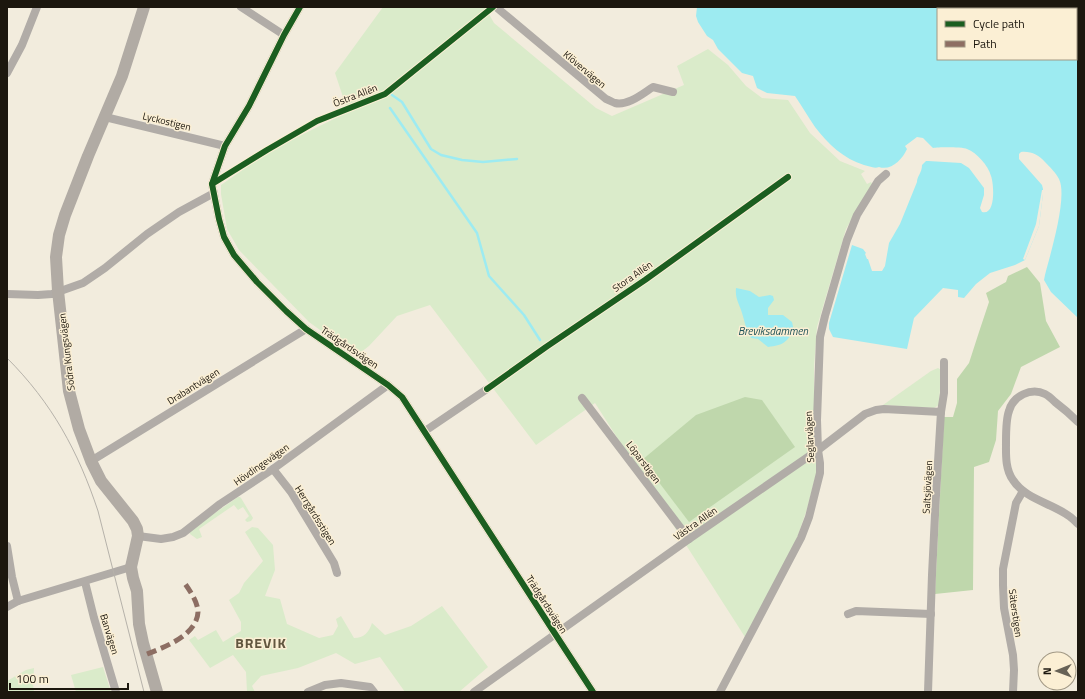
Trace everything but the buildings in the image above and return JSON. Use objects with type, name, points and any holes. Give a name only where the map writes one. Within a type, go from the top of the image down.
[{"type":"street","points":[[7,73],[22,44],[37,7]]},
{"type":"street","name":"Södra Kungsvägen","points":[[138,536],[137,529],[133,521],[101,481],[78,429],[69,390],[58,291],[56,257],[59,234],[65,216],[88,156],[122,76],[144,7]]},
{"type":"street","points":[[241,7],[284,35]]},
{"type":"street","name":"Trädgårdsvägen","points":[[300,7],[284,35],[249,106],[225,146],[212,184],[224,237],[234,255],[286,311],[306,329],[388,385],[402,397],[593,692]]},
{"type":"street","name":"Klövervägen","points":[[498,8],[606,99],[616,103],[631,101],[653,87],[673,92]]},
{"type":"street","name":"Lyckostigen","points":[[105,117],[225,146]]},
{"type":"street","name":"Seglarvägen","points":[[720,692],[801,538],[820,473],[817,420],[818,349],[820,337],[847,240],[857,215],[878,181],[886,174]]},
{"type":"street","points":[[7,294],[38,296],[52,294],[83,283],[105,268],[147,234],[179,212],[214,193]]},
{"type":"street","name":"Drabantvägen","points":[[91,461],[306,329]]},
{"type":"street","name":"Saltsjövägen","points":[[928,692],[936,495],[941,412],[944,392],[944,362]]},
{"type":"street","name":"Hövdingevägen","points":[[138,536],[161,539],[173,537],[183,533],[220,504],[274,469],[388,385]]},
{"type":"street","points":[[425,431],[487,389]]},
{"type":"street","points":[[1078,422],[1046,394],[1027,392],[1014,402],[1009,411],[1006,435],[1006,459],[1008,469],[1016,485],[1023,491],[1068,515],[1078,524]]},
{"type":"street","name":"Löparstigen","points":[[582,398],[689,539]]},
{"type":"street","name":"Västra Allén","points":[[474,692],[689,539],[818,450],[865,414],[884,409],[941,412]]},
{"type":"street","name":"Herrgårdsstigen","points":[[274,469],[291,492],[334,563],[337,573]]},
{"type":"street","name":"Säterstigen","points":[[1013,692],[1014,670],[1004,608],[1002,585],[1016,503],[1023,491]]},
{"type":"street","points":[[138,536],[131,567],[137,591],[141,630],[157,692]]},
{"type":"street","points":[[7,546],[18,601]]},
{"type":"street","points":[[7,607],[18,601],[131,567]]},
{"type":"street","name":"Banvägen","points":[[85,582],[116,692]]},
{"type":"street","points":[[848,614],[856,611],[931,614]]},
{"type":"street","points":[[308,692],[325,685],[341,683],[370,687],[374,692]]},
{"type":"green space","points":[[383,7],[485,7],[494,23],[596,108],[612,116],[684,85],[677,66],[708,49],[728,65],[746,86],[762,98],[788,100],[810,133],[840,161],[865,171],[861,174],[867,184],[871,182],[872,184],[846,229],[817,327],[814,367],[814,419],[817,470],[807,509],[796,541],[745,637],[595,403],[536,445],[430,305],[397,316],[369,346],[356,356],[309,322],[239,250],[227,229],[221,194],[221,185],[271,150],[348,112],[335,73]]},
{"type":"green space","points":[[1027,267],[1040,283],[1046,321],[1060,347],[1021,367],[1011,394],[998,411],[996,440],[989,462],[974,467],[973,590],[935,594],[944,417],[953,417],[957,403],[957,379],[969,363],[989,302],[986,293],[1006,282],[1008,276]]},
{"type":"green space","points":[[938,368],[941,370],[939,405],[934,408],[883,405],[931,371]]},
{"type":"green space","points":[[745,397],[762,400],[795,447],[689,522],[642,460],[696,415]]},
{"type":"green space","points":[[238,497],[241,498],[253,518],[251,521],[247,522],[245,520],[249,516],[243,507],[238,510],[234,505],[199,529],[202,537],[197,539],[190,534],[189,531]]},
{"type":"green space","points":[[252,527],[258,528],[273,545],[275,570],[265,596],[280,599],[287,624],[319,638],[333,635],[338,626],[336,619],[341,616],[354,638],[361,637],[366,634],[372,623],[385,635],[411,626],[442,606],[488,667],[459,692],[405,692],[380,657],[355,664],[336,653],[298,668],[261,676],[252,686],[255,692],[247,692],[246,672],[233,655],[210,668],[189,640],[195,636],[198,640],[216,630],[223,642],[241,631],[241,622],[229,600],[239,593],[244,583],[263,561],[245,532]]},
{"type":"green space","points":[[103,667],[111,692],[76,692],[71,675]]},
{"type":"green space","points":[[34,668],[34,692],[7,692],[7,681],[26,670]]},
{"type":"water","points":[[697,7],[1078,7],[1078,318],[1051,292],[1044,280],[1060,212],[1061,187],[1059,179],[1053,170],[1040,157],[1031,153],[1021,152],[1019,154],[1019,159],[1042,185],[1043,189],[1039,226],[1025,260],[1015,265],[990,273],[976,284],[964,298],[958,297],[958,290],[943,288],[914,318],[907,349],[833,337],[829,329],[829,323],[852,245],[863,249],[866,253],[865,254],[872,271],[882,271],[885,266],[889,243],[900,224],[917,182],[922,165],[926,161],[961,163],[969,168],[984,188],[984,195],[980,208],[982,212],[987,212],[992,204],[993,186],[990,172],[975,153],[967,149],[951,147],[933,148],[923,138],[917,137],[905,146],[907,149],[902,157],[892,166],[875,168],[850,159],[831,145],[820,133],[795,96],[767,93],[757,88],[753,76],[742,73],[718,49],[713,40],[707,36],[696,16]]},
{"type":"water","name":"Breviksdammen","points":[[736,288],[750,291],[759,297],[770,295],[773,296],[774,300],[768,308],[768,315],[783,315],[792,322],[794,331],[786,341],[778,345],[768,347],[758,339],[751,338],[737,298]]},
{"type":"pier","points":[[1042,190],[1043,194],[1039,226],[1025,260],[1023,259],[1036,224]]},
{"type":"waterway","points":[[392,95],[402,102],[431,149],[441,155],[462,160],[483,162],[517,159]]},
{"type":"waterway","points":[[390,108],[477,233],[489,276],[524,315],[540,340]]},
{"type":"tram line","points":[[7,358],[23,375],[50,410],[62,429],[82,468],[98,511],[144,692]]},
{"type":"marked path","points":[[147,654],[179,639],[186,634],[196,620],[198,608],[195,600],[183,581]]},
{"type":"cycle path","points":[[300,7],[284,35],[249,106],[225,146],[212,184],[224,237],[234,255],[257,282],[306,329],[388,385],[402,397],[593,692]]},
{"type":"cycle path","name":"Östra Allén","points":[[212,184],[317,121],[385,94],[493,7]]},
{"type":"cycle path","name":"Stora Allén","points":[[487,389],[645,280],[788,177]]},
{"type":"district","name":"BREVIK","points":[[261,643]]}]
